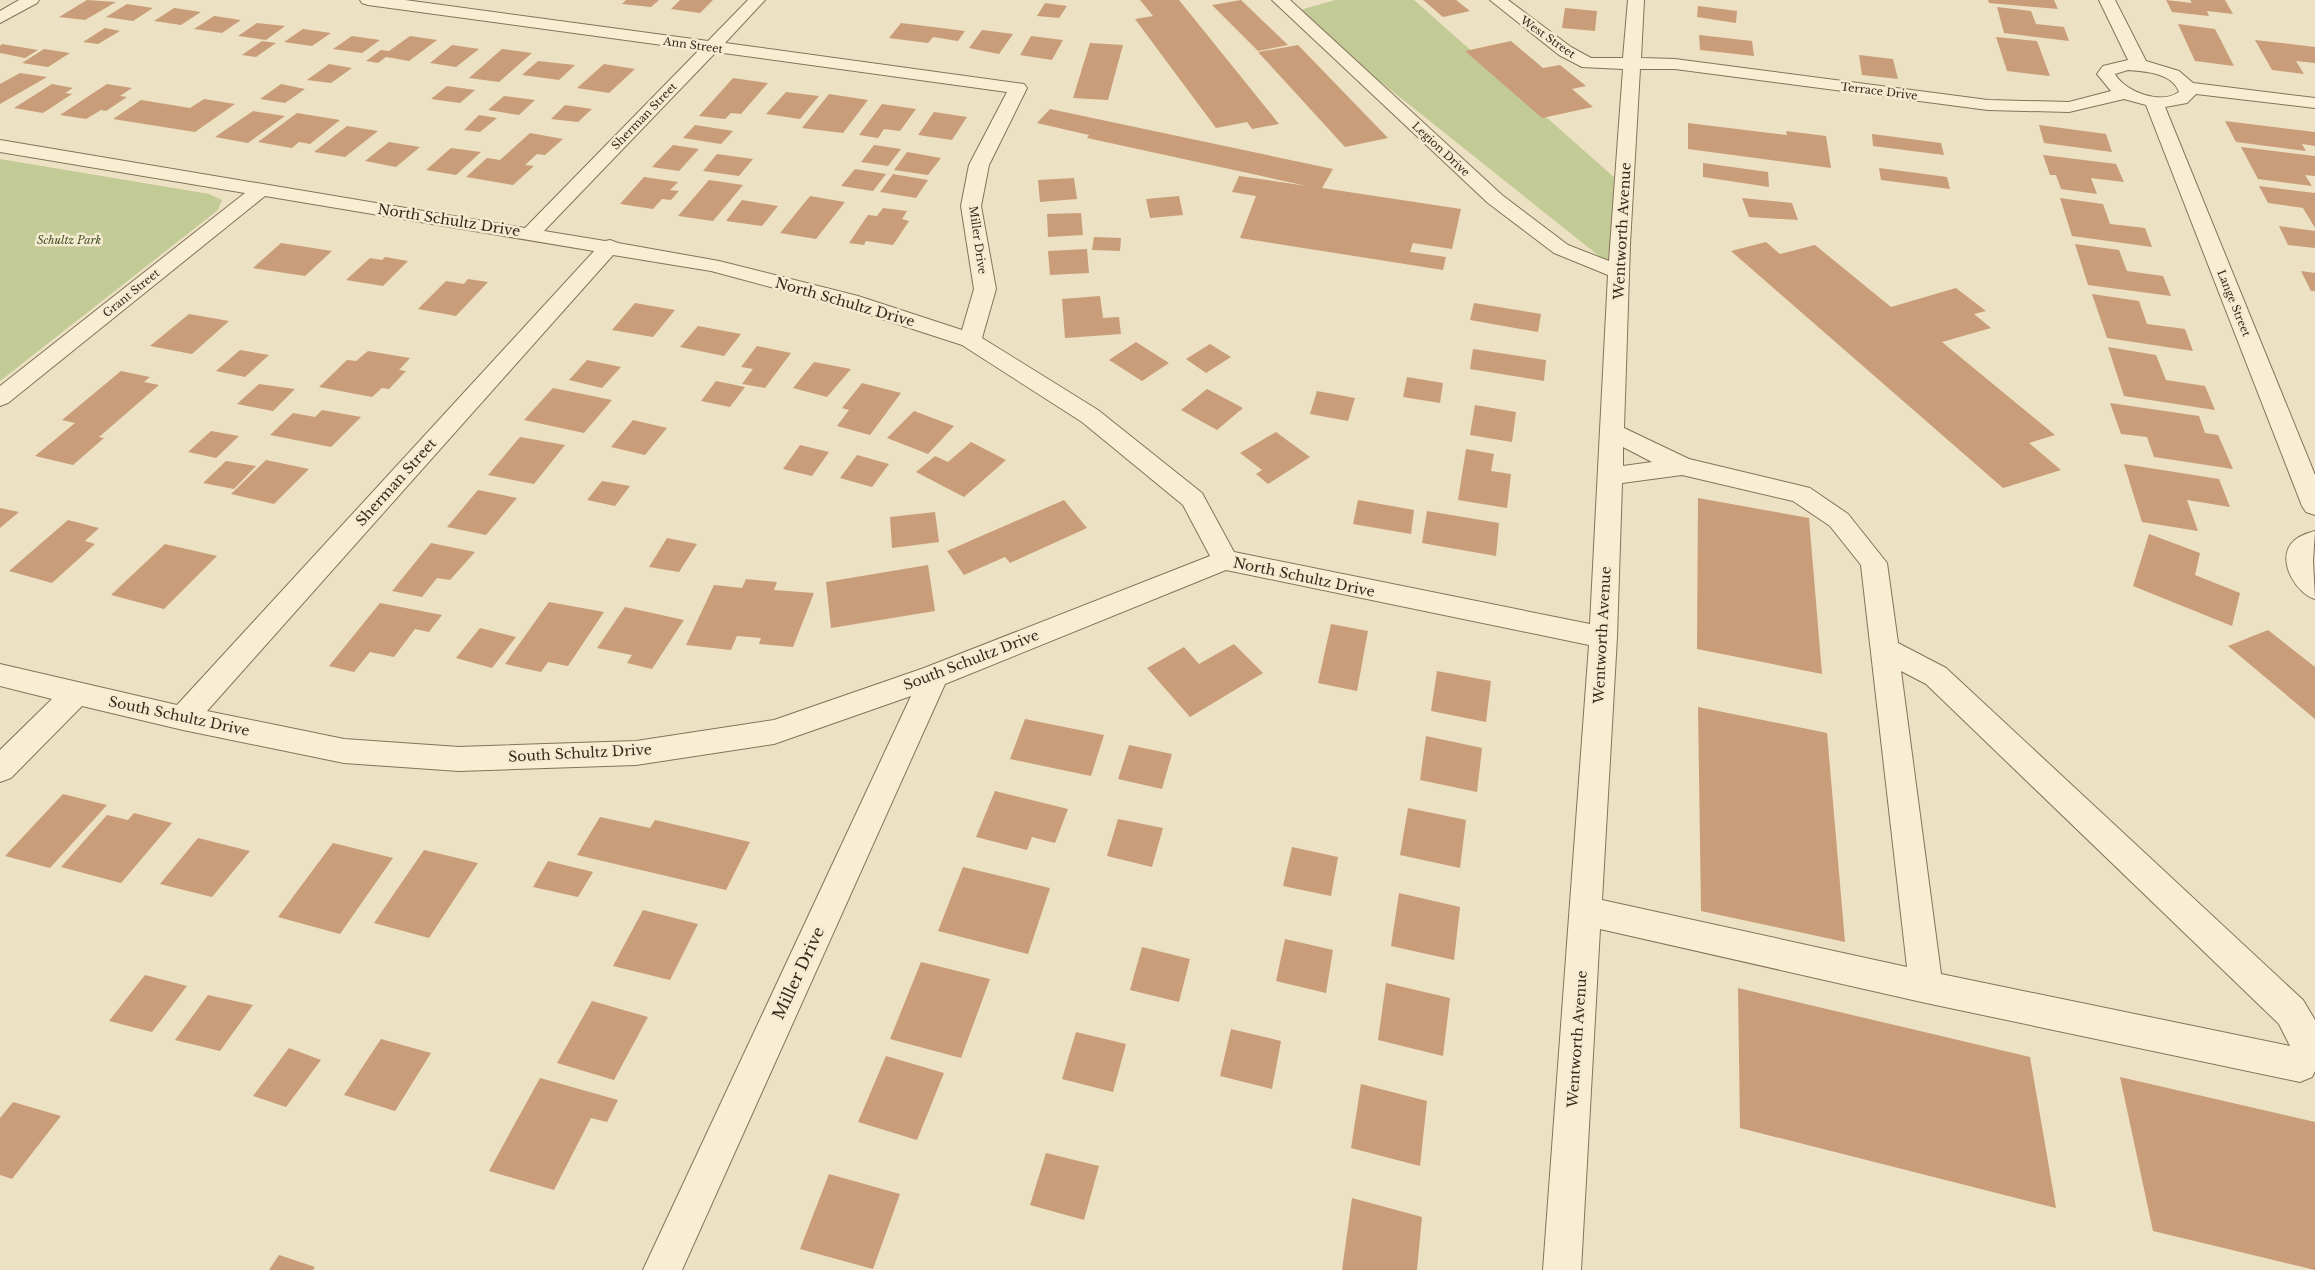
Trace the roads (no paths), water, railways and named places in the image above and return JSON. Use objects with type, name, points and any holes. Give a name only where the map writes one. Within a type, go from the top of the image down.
[{"type":"street","points":[[0,18],[31,0]]},
{"type":"street","name":"Ann Street","points":[[368,0],[405,2],[710,47],[1018,88]]},
{"type":"street","name":"Sherman Street","points":[[531,233],[757,0]]},
{"type":"street","name":"Legion Drive","points":[[1280,0],[1495,199],[1561,249],[1619,272]]},
{"type":"street","name":"West Street","points":[[1498,0],[1565,51],[1588,63],[1632,64]]},
{"type":"street","name":"Wentworth Avenue","points":[[1562,1270],[1603,636],[1619,272],[1636,0]]},
{"type":"street","points":[[2107,0],[2139,65]]},
{"type":"street","name":"Terrace Drive","points":[[1632,64],[1675,64],[1988,105],[2069,107],[2125,93]]},
{"type":"street","points":[[2188,88],[2188,93],[2184,98],[2177,101],[2153,101],[2125,93],[2108,81],[2106,74],[2116,66],[2139,65],[2169,74],[2183,82],[2188,88],[2315,103]]},
{"type":"street","name":"Miller Drive","points":[[970,340],[985,289],[971,206],[979,165],[1018,88]]},
{"type":"street","name":"Lange Street","points":[[2153,101],[2315,506]]},
{"type":"street","name":"North Schultz Drive","points":[[0,146],[610,246],[721,267],[850,301],[970,340],[1090,416],[1193,499],[1225,560],[1603,636]]},
{"type":"street","name":"Grant Street","points":[[0,398],[262,189]]},
{"type":"street","name":"Sherman Street","points":[[183,718],[610,246]]},
{"type":"street","points":[[1612,432],[1682,466],[1802,494],[1839,520],[1874,563],[1926,987]]},
{"type":"street","points":[[1610,476],[1682,466]]},
{"type":"street","points":[[2315,540],[2302,549],[2299,560],[2303,574],[2315,589]]},
{"type":"street","name":"South Schultz Drive","points":[[0,675],[183,718],[344,751],[459,758],[636,753],[774,732],[934,676],[1225,560]]},
{"type":"street","points":[[1585,911],[1926,987],[2300,1065],[2309,1042],[2291,1012],[1936,676],[1884,649]]},
{"type":"street","name":"Miller Drive","points":[[662,1270],[934,676]]},
{"type":"street","points":[[0,768],[76,693]]},
{"type":"park label","name":"Schultz Park","points":[[69,240]]}]
